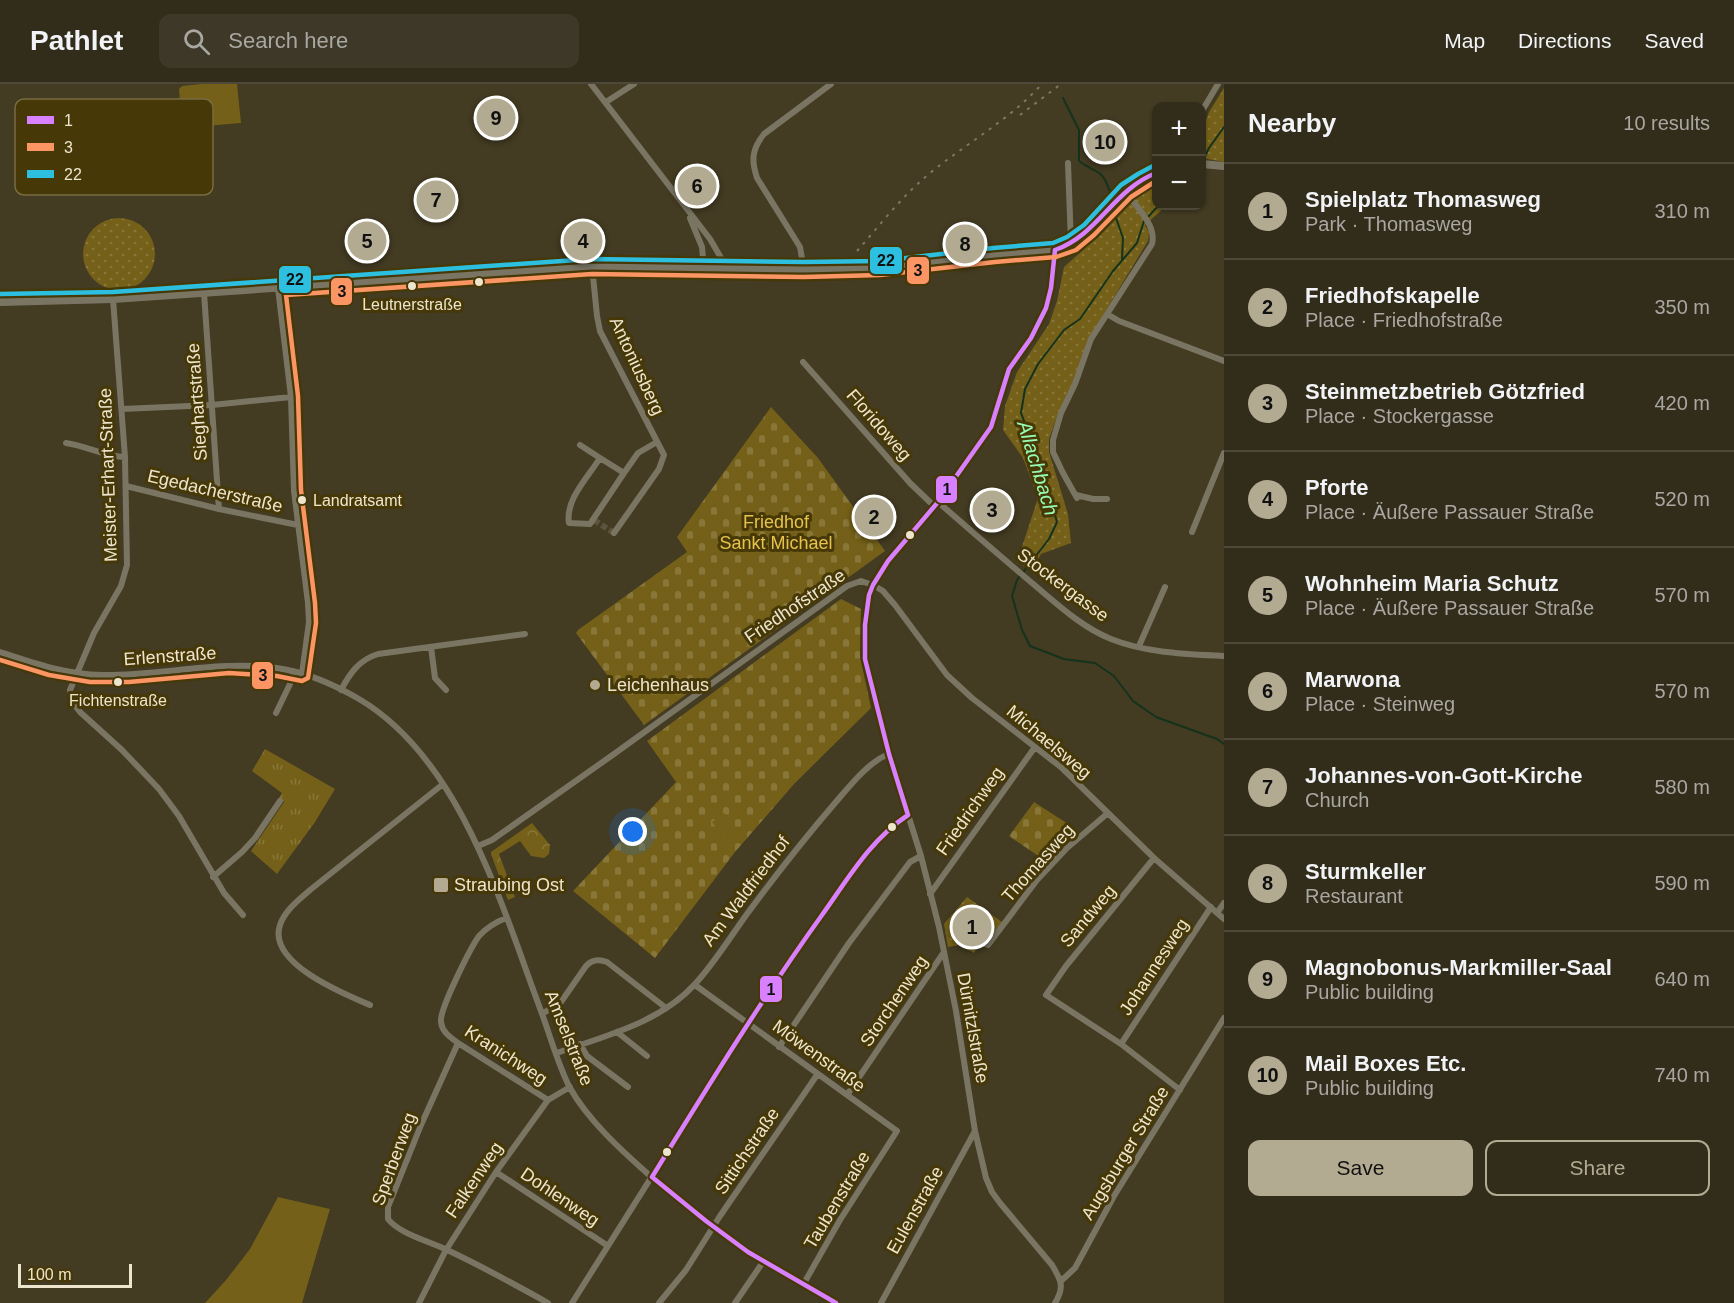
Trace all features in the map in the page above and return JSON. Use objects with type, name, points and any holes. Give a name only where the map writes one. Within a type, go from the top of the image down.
[{"type":"main road","points":[[1206,164],[1222,166]]},
{"type":"main road","points":[[0,302],[114,299],[592,266],[804,270],[880,268],[1055,250],[1071,244],[1089,230],[1126,191],[1152,174]]},
{"type":"street","points":[[591,84],[717,249],[724,263],[723,269]]},
{"type":"street","points":[[606,102],[634,84]]},
{"type":"street","points":[[804,270],[800,247],[757,178],[753,166],[753,154],[756,144],[764,134],[831,84]]},
{"type":"street","points":[[1206,104],[1218,84]]},
{"type":"street","points":[[1068,163],[1071,244]]},
{"type":"street","points":[[1107,499],[1093,500],[1076,496],[1053,453],[1053,440],[1061,412],[1091,339],[1152,244],[1153,231],[1126,191]]},
{"type":"street","points":[[687,210],[702,247],[704,269]]},
{"type":"street","name":"Friedhofstraße","points":[[478,846],[492,840],[847,586],[861,581],[873,585],[888,561],[936,504],[991,427],[1010,369],[1031,338],[1046,308],[1052,288],[1055,250]]},
{"type":"street","name":"Antoniusberg","points":[[592,266],[600,331],[664,455],[663,460],[614,534]]},
{"type":"street","points":[[278,288],[291,397],[294,491],[309,613],[302,674]]},
{"type":"street","name":"Sieghartstraße","points":[[204,293],[219,509]]},
{"type":"street","name":"Meister-Erhart-Straße","points":[[76,674],[94,633],[126,575],[128,556],[125,457],[114,299]]},
{"type":"street","points":[[1107,314],[1119,321],[1224,361]]},
{"type":"street","name":"Floridoweg","points":[[803,362],[910,483],[936,504]]},
{"type":"street","points":[[122,409],[212,405],[291,397]]},
{"type":"street","name":"Antoniusberg","points":[[600,458],[570,503],[568,523],[590,524],[638,453],[657,442]]},
{"type":"street","points":[[66,443],[76,444],[109,456],[125,457]]},
{"type":"street","points":[[580,445],[624,473]]},
{"type":"street","points":[[1192,532],[1224,453]]},
{"type":"street","name":"Egedacherstraße","points":[[126,486],[219,509],[298,525]]},
{"type":"street","name":"Stockergasse","points":[[936,504],[1087,626],[1110,639],[1172,653],[1224,656]]},
{"type":"street","name":"Michaelsweg","points":[[873,585],[883,591],[895,604],[947,675],[972,698],[1062,768],[1154,858],[1224,919]]},
{"type":"street","name":"Dürnitzlstraße","points":[[873,585],[865,625],[865,659],[889,754],[921,856],[944,952],[982,1162],[992,1192],[1052,1264],[1061,1281]]},
{"type":"street","points":[[1139,646],[1166,587]]},
{"type":"street","points":[[341,690],[357,665],[378,654],[525,634]]},
{"type":"street","points":[[431,647],[435,678],[447,690]]},
{"type":"street","name":"Erlenstraße","points":[[0,652],[76,674],[148,674],[196,668],[240,666],[293,671],[341,690],[371,707],[413,746],[442,782]]},
{"type":"street","points":[[276,713],[290,684],[293,671]]},
{"type":"street","points":[[76,674],[70,690],[72,703],[159,789],[179,816],[213,877],[243,915]]},
{"type":"street","name":"Friedrichweg","points":[[930,894],[1035,747]]},
{"type":"street","name":"Am Waldfriedhof","points":[[557,1053],[617,1032],[666,1008],[695,985],[789,857],[853,783],[881,757],[889,754]]},
{"type":"street","points":[[370,1005],[330,987],[290,958],[279,937],[279,927],[289,910],[310,890],[442,782]]},
{"type":"street","name":"Amselstraße","points":[[442,782],[478,846],[570,1088],[623,1152],[713,1227],[763,1262],[836,1303]]},
{"type":"street","points":[[213,877],[255,838],[280,801]]},
{"type":"street","name":"Thomasweg","points":[[993,937],[1037,880],[1067,848],[1108,813]]},
{"type":"street","points":[[572,1303],[784,967],[860,862],[896,822],[908,814]]},
{"type":"street","points":[[779,1047],[849,943],[910,862],[921,856]]},
{"type":"street","name":"Sandweg","points":[[1121,1044],[1046,995],[1066,966],[1154,858]]},
{"type":"street","points":[[1217,913],[1224,903]]},
{"type":"street","name":"Johannesweg","points":[[1121,1044],[1211,907]]},
{"type":"street","name":"Kranichweg","points":[[506,918],[486,929],[474,944],[443,1011],[441,1024],[443,1030],[458,1043],[548,1100]]},
{"type":"street","name":"Storchenweg","points":[[848,1095],[944,952]]},
{"type":"street","points":[[542,1014],[561,1002],[586,966],[597,960],[607,962],[666,1008]]},
{"type":"street","name":"Möwenstraße","points":[[695,985],[897,1131]]},
{"type":"street","name":"Augsburger Straße","points":[[1055,1303],[1061,1289],[1061,1281],[1075,1268],[1114,1196],[1224,1018]]},
{"type":"street","points":[[617,1032],[647,1056]]},
{"type":"street","name":"Sperberweg","points":[[458,1043],[421,1125],[388,1207],[388,1220],[397,1228],[504,1278],[548,1303]]},
{"type":"street","points":[[580,1044],[587,1056],[628,1087]]},
{"type":"street","points":[[1121,1044],[1180,1090]]},
{"type":"street","name":"Sittichstraße","points":[[659,1303],[686,1270],[817,1075]]},
{"type":"street","name":"Falkenweg","points":[[419,1303],[446,1250],[496,1172],[548,1100],[570,1088]]},
{"type":"street","name":"Taubenstraße","points":[[803,1285],[840,1220],[897,1131]]},
{"type":"street","name":"Eulenstraße","points":[[881,1303],[975,1131]]},
{"type":"street","name":"Dohlenweg","points":[[496,1172],[608,1246]]},
{"type":"street","points":[[735,1303],[763,1262]]},
{"type":"green space","points":[[237,84],[241,123],[213,125],[213,99],[180,99],[179,89],[182,86]]},
{"type":"green space","points":[[1224,88],[1224,162],[1206,159],[1206,120]]},
{"type":"green space","points":[[1152,186],[1152,210],[1162,210],[1145,225],[1149,232],[1148,241],[1088,340],[1074,382],[1049,439],[1049,452],[1068,514],[1071,543],[1041,554],[1032,570],[1017,562],[1038,498],[1023,458],[1003,430],[1005,406],[1017,372],[1049,324],[1057,301],[1064,267],[1101,234],[1124,206]]},
{"type":"green space","points":[[119,218],[139,224],[149,234],[155,254],[149,274],[139,284],[119,290],[99,284],[89,274],[83,254],[89,234],[99,224]]},
{"type":"green space","name":"Friedhof Sankt Michael","points":[[771,407],[818,458],[885,551],[644,725],[576,633],[687,552],[677,537]]},
{"type":"green space","points":[[817,532],[823,540],[796,562],[789,552]]},
{"type":"green space","points":[[841,599],[861,609],[860,656],[871,708],[794,784],[735,852],[655,958],[573,891],[676,782],[647,741]]},
{"type":"green space","points":[[265,749],[335,789],[315,822],[277,874],[251,851],[284,802],[279,798],[282,793],[252,771]]},
{"type":"green space","points":[[1034,802],[1076,829],[1050,864],[1009,836]]},
{"type":"green space","points":[[724,813],[738,830],[728,844],[712,822]]},
{"type":"green space","points":[[532,823],[550,845],[549,854],[544,858],[531,856],[520,841],[499,854],[515,897],[508,900],[491,852]]},
{"type":"green space","points":[[967,897],[1002,922],[993,934],[987,929],[977,934],[978,943],[974,953],[959,945],[948,947],[944,924]]},
{"type":"green space","points":[[278,1197],[330,1209],[302,1303],[205,1303],[250,1249]]},
{"type":"waterway","points":[[1063,98],[1079,130],[1079,161],[1098,172],[1104,178],[1110,192]]},
{"type":"waterway","name":"Allachbach","points":[[1205,156],[1224,127]]},
{"type":"waterway","name":"Allachbach","points":[[1148,217],[1154,210]]},
{"type":"waterway","points":[[1115,215],[1123,238],[1122,259]]},
{"type":"waterway","name":"Allachbach","points":[[1144,221],[1137,243],[1113,271],[1080,319],[1064,330],[1038,364],[1025,389],[1021,413],[1037,454],[1057,522],[1049,539],[1017,580],[1012,596],[1022,630],[1030,646],[1064,659],[1095,663],[1114,676],[1133,701],[1156,717],[1217,739],[1224,744]]},
{"type":"tunnel","points":[[594,520],[614,533]]},
{"type":"railway","points":[[857,251],[910,191],[944,162],[1016,109],[1042,84]]},
{"type":"railway","points":[[1020,115],[1061,84]]},
{"type":"transit line","name":"22","points":[[0,294],[113,292],[591,259],[880,261],[1053,243],[1067,237],[1084,225],[1121,185],[1152,167]]},
{"type":"transit line","name":"1","points":[[1055,250],[1083,234],[1128,190],[1152,175]]},
{"type":"transit line","name":"3","points":[[0,660],[49,675],[90,682],[129,682],[229,673],[277,676],[302,681],[308,678],[316,623],[315,603],[301,490],[298,396],[286,295],[592,274],[804,277],[880,275],[1056,257],[1076,250],[1131,197],[1152,184]]},
{"type":"transit line","name":"1","points":[[908,815],[889,754],[865,659],[865,625],[869,595],[888,561],[938,502],[991,427],[1009,369],[1031,338],[1046,308],[1051,288],[1055,250]]},
{"type":"transit line","name":"1","points":[[652,1177],[799,947],[871,848],[894,825],[908,815]]},
{"type":"transit line","name":"1","points":[[652,1177],[748,1252],[836,1303]]},
{"type":"place","name":"Magnobonus-Markmiller-Saal","points":[[496,118]]},
{"type":"place","name":"Mail Boxes Etc.","points":[[1105,142]]},
{"type":"place","name":"Marwona","points":[[697,186]]},
{"type":"place","name":"Johannes-von-Gott-Kirche","points":[[436,200]]},
{"type":"place","name":"Wohnheim Maria Schutz","points":[[367,241]]},
{"type":"place","name":"Pforte","points":[[583,241]]},
{"type":"place","name":"Sturmkeller","points":[[965,244]]},
{"type":"place","name":"Leutnerstraße","points":[[412,286]]},
{"type":"place","name":"Landratsamt","points":[[302,500]]},
{"type":"place","name":"Steinmetzbetrieb Götzfried","points":[[992,510]]},
{"type":"place","name":"Friedhofskapelle","points":[[874,517]]},
{"type":"place","name":"Fichtenstraße","points":[[118,682]]},
{"type":"place","name":"Leichenhaus","points":[[595,685]]},
{"type":"place","name":"Straubing Ost","points":[[441,885]]},
{"type":"place","name":"Spielplatz Thomasweg","points":[[972,927]]}]
